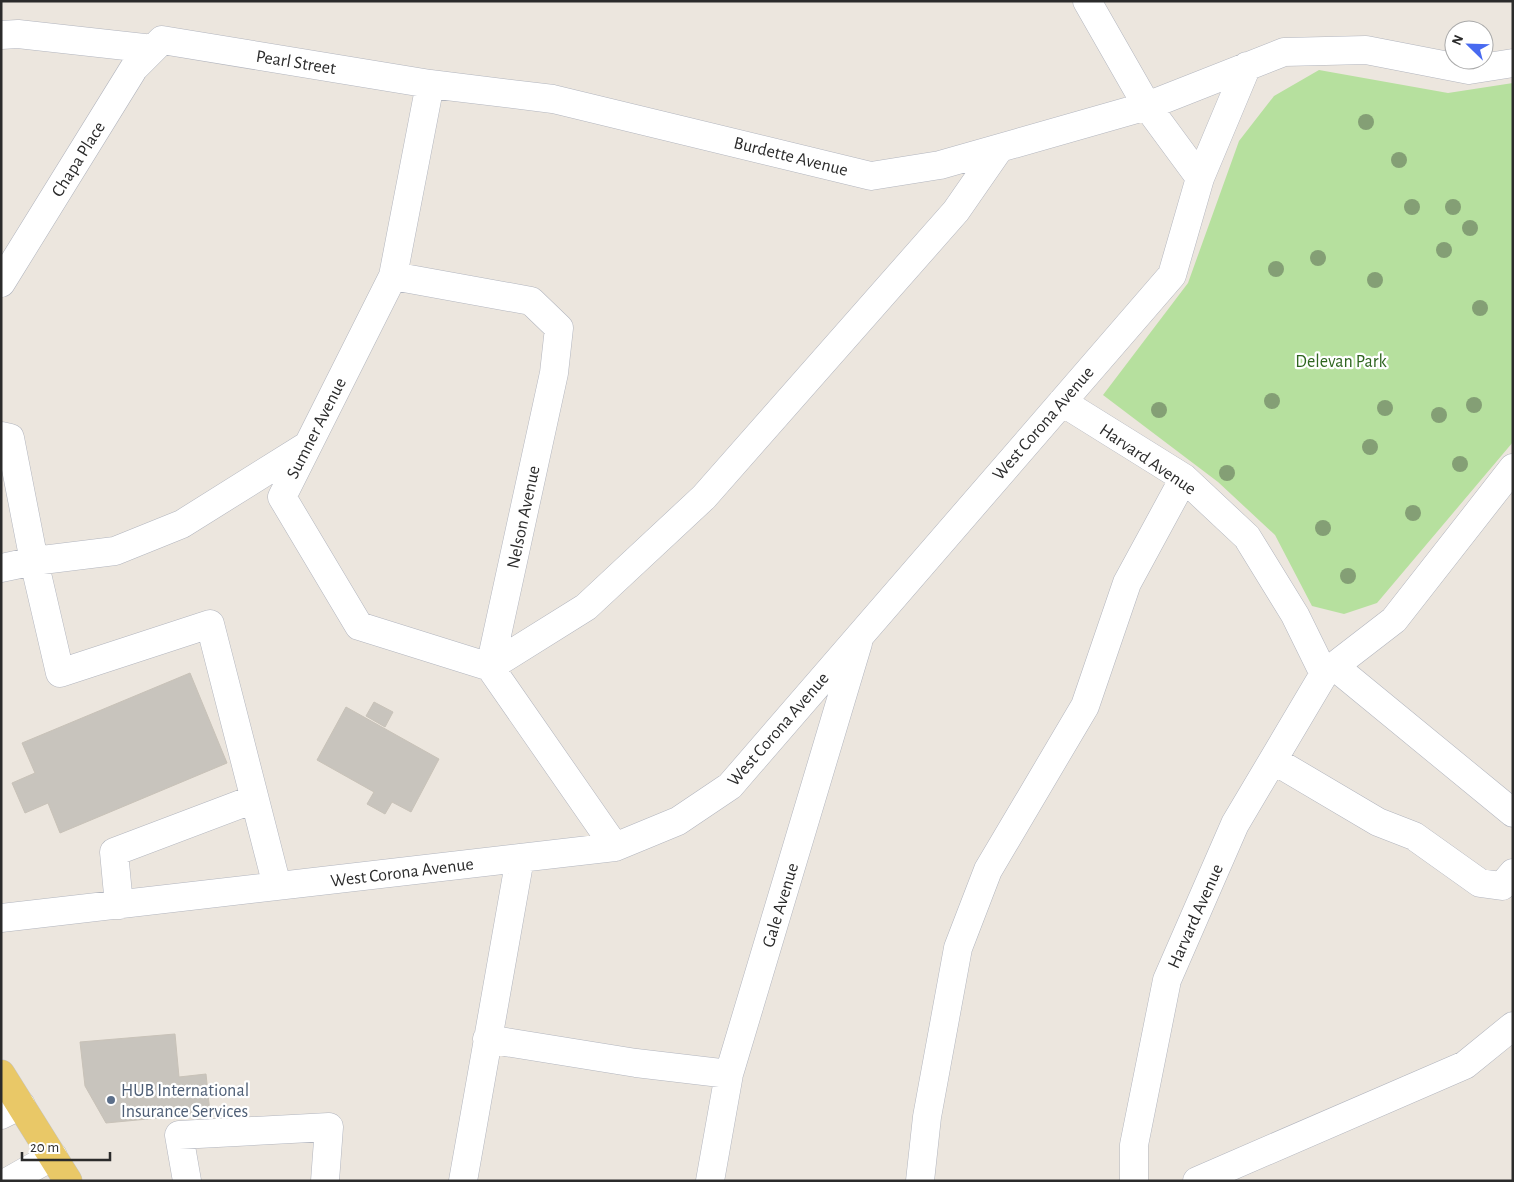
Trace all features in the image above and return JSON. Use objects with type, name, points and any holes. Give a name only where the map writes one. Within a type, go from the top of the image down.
[{"type":"main road","points":[[1,1074],[11,1110],[53,1156],[68,1181]]},
{"type":"street","points":[[1088,1],[1147,106],[1200,178]]},
{"type":"street","name":"Pearl Street","points":[[1,35],[18,34],[158,45],[430,84]]},
{"type":"street","name":"Chapa Place","points":[[1,283],[134,68],[158,45]]},
{"type":"street","points":[[1147,106],[1284,52],[1366,50],[1469,70],[1513,63]]},
{"type":"street","name":"West Corona Avenue","points":[[1,918],[615,847],[678,821],[730,786],[1172,275],[1200,178],[1247,66]]},
{"type":"street","name":"Burdette Avenue","points":[[430,84],[553,99],[870,176],[940,165],[1147,106]]},
{"type":"street","name":"Sumner Avenue","points":[[430,84],[393,276],[282,497],[359,626],[490,667]]},
{"type":"street","points":[[615,847],[490,667],[586,607],[704,497],[956,211],[999,149]]},
{"type":"street","name":"Nelson Avenue","points":[[393,276],[531,301],[560,328],[554,373],[490,667]]},
{"type":"street","name":"Harvard Avenue","points":[[1062,402],[1184,478],[1247,537],[1329,670]]},
{"type":"street","points":[[1,436],[10,438],[34,561],[60,673],[210,624],[276,886]]},
{"type":"street","points":[[1,568],[34,561],[115,551],[182,524],[308,444]]},
{"type":"street","name":"Harvard Avenue","points":[[1134,1181],[1134,1145],[1167,980],[1235,824],[1329,670],[1394,620],[1513,468]]},
{"type":"street","points":[[920,1181],[927,1117],[958,948],[988,870],[1085,706],[1127,583],[1184,478]]},
{"type":"street","name":"Gale Avenue","points":[[710,1181],[729,1074],[862,632]]},
{"type":"street","points":[[1329,670],[1513,813]]},
{"type":"street","points":[[1274,760],[1378,822],[1414,836],[1480,883],[1502,886],[1513,873]]},
{"type":"street","points":[[119,905],[114,852],[254,799]]},
{"type":"street","points":[[463,1181],[520,858]]},
{"type":"street","points":[[1197,1181],[1465,1065],[1513,1026]]},
{"type":"street","points":[[487,1039],[729,1074]]},
{"type":"street","points":[[187,1181],[179,1135],[328,1127],[325,1181]]},
{"type":"street","points":[[9,1181],[53,1156]]},
{"type":"green space","name":"Delevan Park","points":[[1319,70],[1448,93],[1513,83],[1513,442],[1377,603],[1344,614],[1312,606],[1275,535],[1218,482],[1103,395],[1188,283],[1239,141],[1274,96]]},
{"type":"building","points":[[190,673],[227,763],[60,833],[48,803],[25,813],[12,783],[35,773],[22,743]]},
{"type":"building","points":[[374,702],[393,712],[385,727],[366,716]]},
{"type":"building","points":[[346,707],[439,759],[411,812],[392,802],[385,814],[367,804],[374,792],[317,760]]},
{"type":"building","points":[[175,1034],[179,1077],[206,1074],[210,1113],[106,1123],[85,1086],[80,1042]]},
{"type":"place","name":"HUB International Insurance Services","points":[[111,1100]]}]
